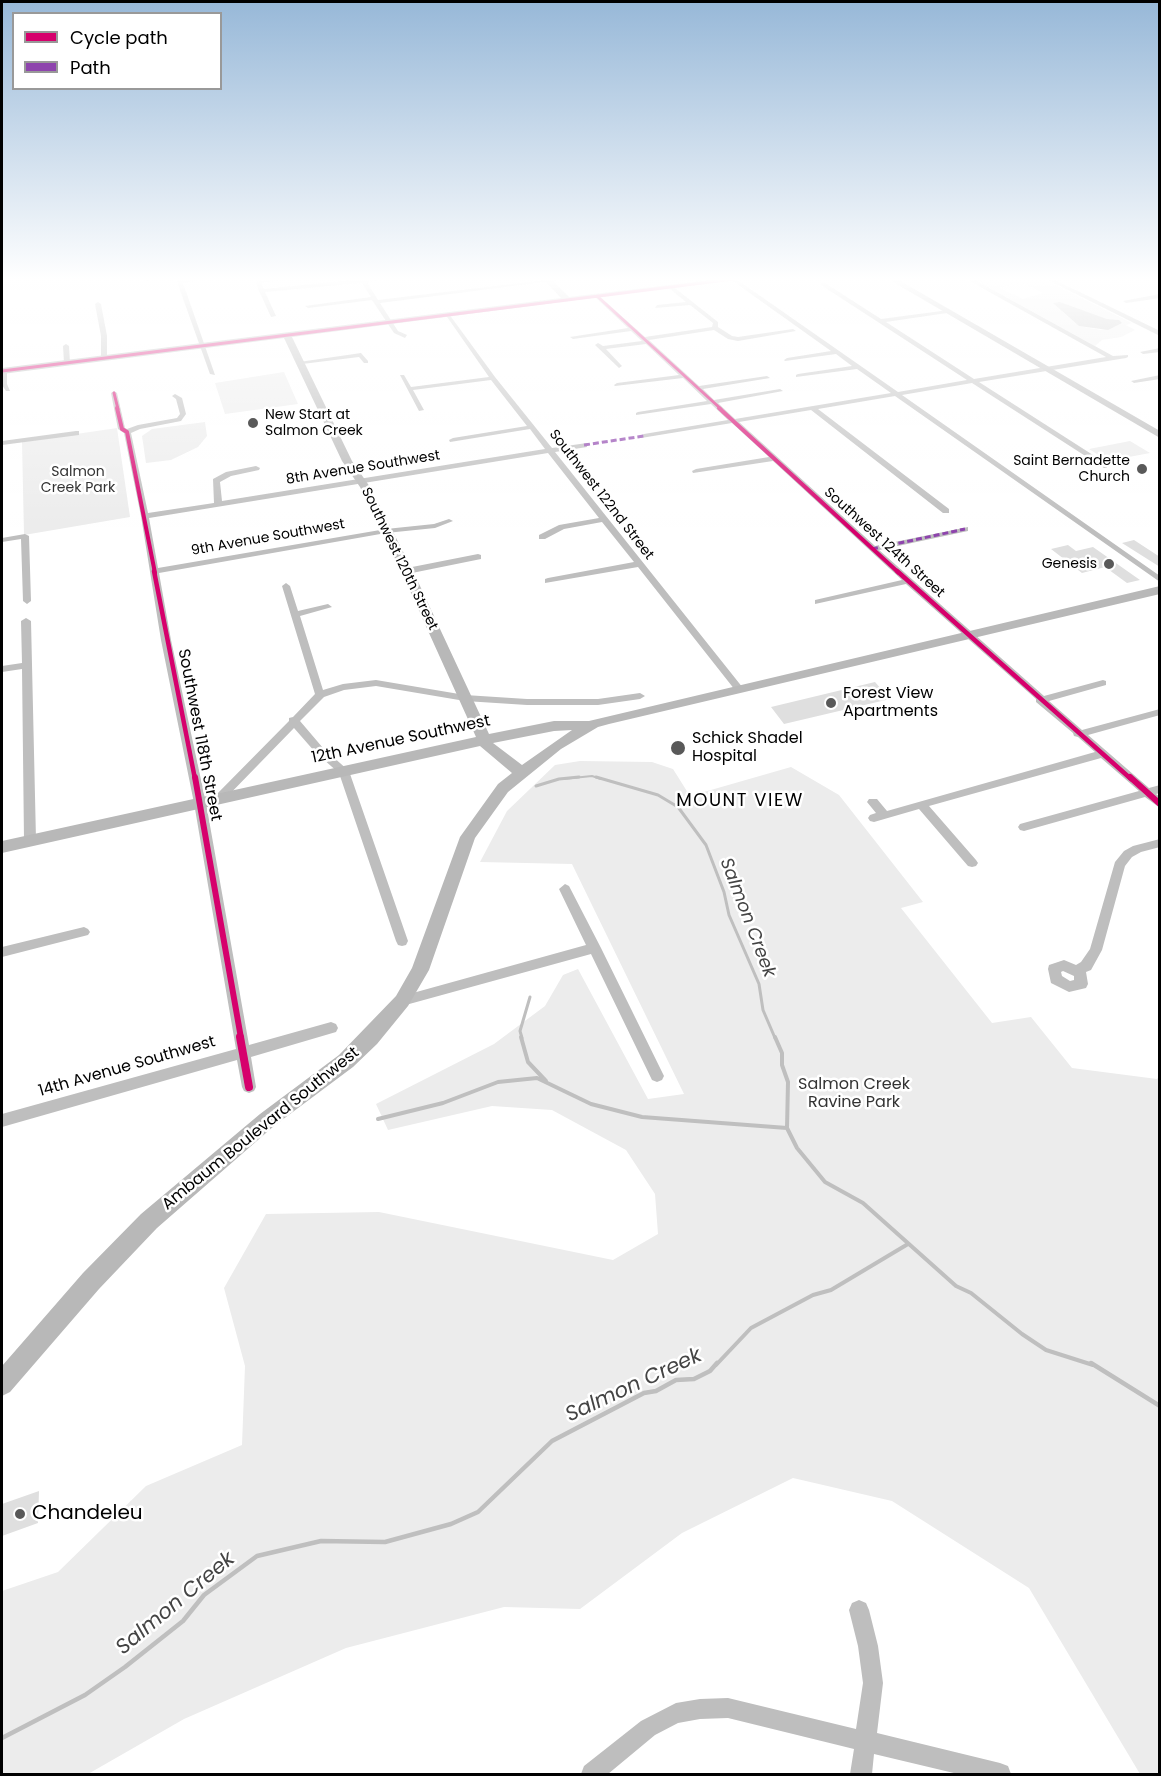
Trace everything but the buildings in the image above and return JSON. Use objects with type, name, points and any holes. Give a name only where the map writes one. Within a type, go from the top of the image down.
[{"type":"street","points":[[8,390],[4,384],[3,371],[76,362]]},
{"type":"street","points":[[208,362],[213,374]]},
{"type":"street","name":"Southwest 120th Street","points":[[302,362],[347,461],[361,482],[407,571],[484,740],[491,752],[521,772]]},
{"type":"street","name":"Southwest 122nd Street","points":[[481,362],[638,564],[738,688]]},
{"type":"street","points":[[615,362],[619,366]]},
{"type":"street","name":"Southwest 124th Street","points":[[667,362],[1040,700],[1160,804]]},
{"type":"street","points":[[851,362],[896,396],[1160,580]]},
{"type":"street","points":[[942,362],[1104,466]]},
{"type":"street","points":[[1032,362],[1160,435]]},
{"type":"street","points":[[644,436],[1091,362]]},
{"type":"street","points":[[798,376],[858,367]]},
{"type":"street","points":[[402,375],[421,410]]},
{"type":"street","points":[[616,385],[683,376]]},
{"type":"street","points":[[1134,381],[1160,377]]},
{"type":"street","points":[[409,389],[493,378]]},
{"type":"street","points":[[697,388],[767,378]]},
{"type":"street","points":[[638,414],[780,392]]},
{"type":"street","name":"Southwest 118th Street","points":[[114,393],[122,429],[127,432],[145,516],[200,803],[249,1087]]},
{"type":"street","points":[[127,432],[138,427],[179,420],[183,414],[179,398],[175,396]]},
{"type":"street","points":[[814,409],[946,511]]},
{"type":"street","points":[[453,440],[531,427]]},
{"type":"street","points":[[2,443],[76,433]]},
{"type":"street","name":"8th Avenue Southwest","points":[[145,516],[584,445]]},
{"type":"street","points":[[696,471],[773,459]]},
{"type":"street","points":[[218,505],[216,481],[229,474],[256,468]]},
{"type":"street","points":[[543,537],[562,527],[604,519]]},
{"type":"street","name":"9th Avenue Southwest","points":[[154,571],[386,531],[435,526],[449,521]]},
{"type":"street","points":[[873,549],[965,529]]},
{"type":"street","points":[[2,540],[25,536],[27,601]]},
{"type":"street","points":[[407,571],[478,557]]},
{"type":"street","points":[[548,581],[638,564]]},
{"type":"street","points":[[818,602],[908,581]]},
{"type":"street","points":[[286,586],[320,695]]},
{"type":"street","name":"Ambaum Boulevard Southwest","points":[[2,1384],[91,1281],[148,1221],[267,1120],[346,1061],[402,1001],[433,938],[446,893],[468,837],[503,788],[556,746],[592,724],[1160,590]]},
{"type":"street","points":[[294,615],[328,608]]},
{"type":"street","points":[[26,621],[30,840]]},
{"type":"street","points":[[2,669],[26,665]]},
{"type":"street","points":[[218,799],[320,695],[354,684],[376,683],[465,698],[553,703],[598,702],[640,696]]},
{"type":"street","points":[[1040,700],[1103,683]]},
{"type":"street","points":[[1078,734],[1160,712]]},
{"type":"street","points":[[293,720],[319,750],[344,771],[402,941]]},
{"type":"street","name":"12th Avenue Southwest","points":[[2,847],[484,740],[554,726],[592,724]]},
{"type":"street","points":[[873,802],[879,816],[1101,754]]},
{"type":"street","points":[[1024,828],[1160,789]]},
{"type":"street","points":[[921,804],[972,863]]},
{"type":"street","points":[[1077,970],[1086,966],[1096,950],[1119,865],[1128,854],[1157,841]]},
{"type":"street","points":[[565,889],[657,1076]]},
{"type":"street","points":[[2,951],[84,932]]},
{"type":"street","points":[[402,1001],[595,948]]},
{"type":"street","name":"14th Avenue Southwest","points":[[2,1121],[332,1028]]},
{"type":"street","points":[[859,1610],[868,1646],[873,1683],[861,1774]]},
{"type":"street","points":[[592,1774],[648,1728],[676,1713],[728,1708],[1000,1774]]},
{"type":"green space","points":[[284,372],[298,404],[225,414],[215,383]]},
{"type":"green space","points":[[205,422],[207,436],[198,447],[171,460],[146,463],[142,436],[152,429]]},
{"type":"green space","name":"Salmon Creek Park","points":[[117,428],[130,517],[24,535],[22,442]]},
{"type":"green space","points":[[1130,441],[1150,453],[1108,461],[1089,449]]},
{"type":"green space","name":"Salmon Creek Ravine Park","points":[[580,761],[652,762],[673,769],[690,796],[791,767],[839,795],[923,902],[901,908],[992,1023],[1031,1017],[1072,1068],[1157,1079],[1159,1077],[1159,1774],[1140,1774],[1029,1588],[892,1501],[793,1478],[682,1533],[580,1609],[504,1607],[346,1648],[184,1719],[88,1774],[2,1774],[2,1591],[58,1572],[146,1486],[242,1445],[245,1366],[224,1288],[266,1214],[379,1212],[613,1260],[658,1234],[655,1194],[626,1150],[552,1110],[492,1106],[388,1130],[376,1104],[494,1044],[545,1006],[563,975],[578,969],[648,1099],[684,1094],[572,864],[480,862],[507,811],[555,765]]},
{"type":"waterway","name":"Salmon Creek","points":[[563,779],[592,776],[601,779]]},
{"type":"waterway","name":"Salmon Creek","points":[[536,786],[559,779],[579,777]]},
{"type":"waterway","name":"Salmon Creek","points":[[596,777],[658,795],[678,807],[706,845],[724,892],[729,915],[759,984],[763,1010],[775,1038]]},
{"type":"waterway","points":[[522,1038],[520,1031],[530,997]]},
{"type":"waterway","points":[[521,1037],[528,1062],[546,1081]]},
{"type":"waterway","name":"Salmon Creek","points":[[775,1037],[782,1053],[782,1065],[788,1082],[787,1128]]},
{"type":"waterway","points":[[378,1119],[443,1103],[498,1082],[537,1078],[591,1104],[642,1117],[787,1128]]},
{"type":"waterway","name":"Salmon Creek","points":[[787,1128],[797,1148],[825,1182],[863,1203],[956,1286],[971,1293],[1046,1350],[1093,1365]]},
{"type":"waterway","name":"Salmon Creek","points":[[716,1365],[751,1328],[813,1295],[831,1290],[908,1244]]},
{"type":"waterway","name":"Salmon Creek","points":[[2,1738],[85,1695],[125,1667],[183,1621],[204,1595],[257,1556],[321,1541],[385,1542],[451,1524],[478,1512],[552,1441],[644,1393],[656,1391],[676,1380],[694,1379],[710,1371],[717,1363]]},
{"type":"waterway","name":"Salmon Creek","points":[[1091,1363],[1160,1406]]},
{"type":"marked path","points":[[584,445],[644,436]]},
{"type":"marked path","points":[[872,549],[965,529]]},
{"type":"cycle path","points":[[2,371],[75,362]]},
{"type":"cycle path","points":[[669,362],[908,581],[1160,804]]},
{"type":"cycle path","points":[[114,393],[122,429],[127,432],[145,516],[166,640],[200,803],[249,1087]]},
{"type":"place","name":"New Start at Salmon Creek","points":[[253,423]]},
{"type":"place","name":"Saint Bernadette Church","points":[[1142,469]]},
{"type":"place","name":"Genesis","points":[[1109,564]]},
{"type":"place","name":"Forest View Apartments","points":[[831,703]]},
{"type":"place","name":"Schick Shadel Hospital","points":[[678,748]]},
{"type":"place","name":"Chandeleu","points":[[20,1514]]},
{"type":"district","name":"MOUNT VIEW","points":[[740,801]]}]
